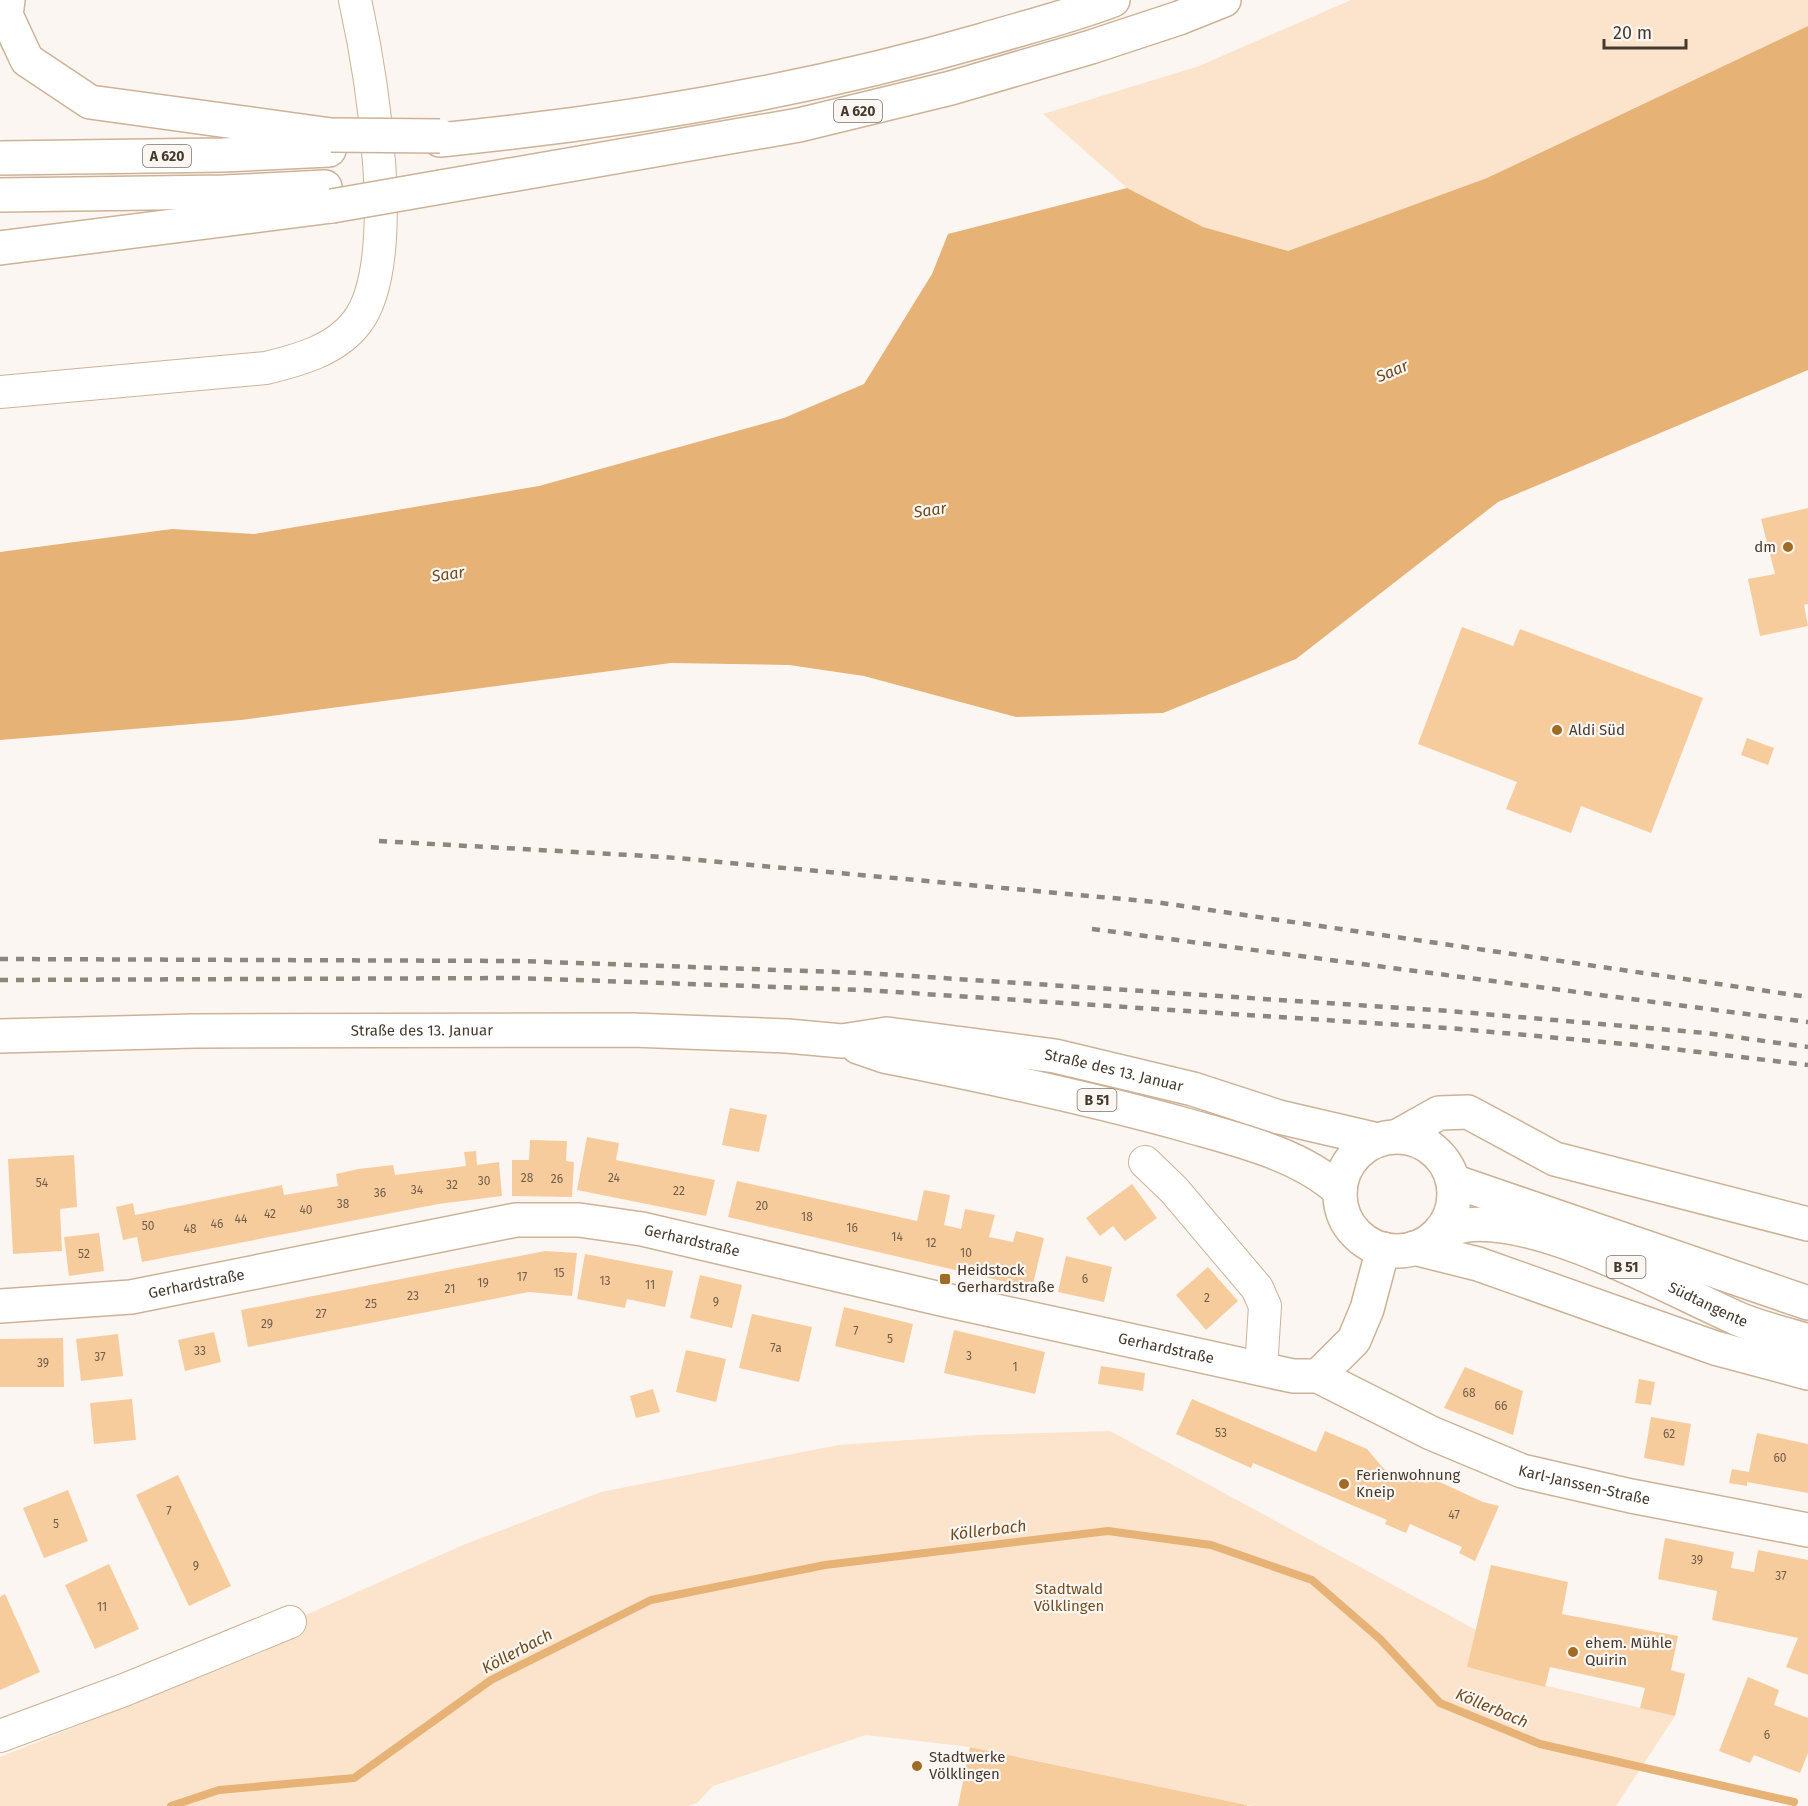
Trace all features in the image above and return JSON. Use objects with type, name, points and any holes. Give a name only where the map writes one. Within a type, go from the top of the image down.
[{"type":"main road","points":[[8,0],[6,15],[27,60],[90,102],[333,142]]},
{"type":"main road","name":"A 620","points":[[0,158],[212,155],[333,142],[489,135],[657,114],[790,89],[940,52],[1113,0]]},
{"type":"main road","name":"A 620","points":[[0,195],[224,192],[332,196],[529,170],[799,126],[951,88],[1091,47],[1179,18],[1224,0]]},
{"type":"main road","points":[[0,248],[332,196]]},
{"type":"main road","name":"Straße des 13. Januar","points":[[0,1036],[206,1031],[632,1029],[787,1036],[842,1041],[886,1034],[1055,1056],[1193,1089],[1279,1117],[1388,1138]]},
{"type":"main road","name":"Straße des 13. Januar","points":[[842,1041],[884,1056],[1049,1088],[1240,1141],[1314,1171],[1340,1191]]},
{"type":"main road","points":[[1808,1224],[1555,1160],[1467,1112],[1439,1113],[1366,1146],[1349,1164],[1340,1191],[1349,1224],[1368,1242],[1411,1244],[1478,1264],[1715,1348],[1808,1373]]},
{"type":"main road","points":[[1318,1376],[1354,1340],[1367,1309],[1411,1244],[1450,1215],[1454,1204],[1453,1181],[1445,1163],[1432,1149],[1419,1140],[1388,1138]]},
{"type":"main road","name":"Südtangente","points":[[1453,1181],[1808,1303]]},
{"type":"main road","name":"Gerhardstraße","points":[[0,1306],[131,1297],[516,1220],[579,1220],[642,1229],[941,1299],[1293,1376],[1318,1376],[1371,1404]]},
{"type":"main road","name":"Südtangente","points":[[1411,1244],[1466,1225],[1493,1225],[1525,1231],[1650,1276],[1736,1319],[1808,1341]]},
{"type":"main road","name":"Karl-Janssen-Straße","points":[[1371,1404],[1522,1471],[1631,1496],[1808,1530]]},
{"type":"street","points":[[0,392],[266,368],[304,359],[333,343],[357,322],[372,295],[380,261],[381,231],[373,107],[365,46],[355,0]]},
{"type":"street","points":[[1145,1162],[1174,1190],[1257,1288],[1265,1306],[1261,1369]]},
{"type":"street","points":[[0,1736],[124,1690],[290,1622]]},
{"type":"green space","points":[[1351,0],[1808,0],[1808,26],[1487,178],[1288,252],[1203,227],[1127,188],[1043,114],[1199,66]]},
{"type":"green space","name":"Stadtwald Völklingen","points":[[1110,1431],[1476,1630],[1467,1667],[1675,1716],[1616,1806],[1252,1806],[970,1747],[866,1735],[713,1786],[697,1803],[688,1806],[0,1806],[0,1757],[265,1651],[290,1622],[463,1545],[601,1492],[838,1445],[978,1435]]},
{"type":"water","name":"Saar","points":[[1808,26],[1808,370],[1498,502],[1296,659],[1163,713],[1016,717],[864,676],[789,665],[671,663],[241,720],[0,740],[0,552],[172,529],[254,534],[539,486],[784,418],[864,384],[932,274],[948,234],[1127,188],[1203,227],[1288,251],[1487,178]]},
{"type":"building","name":"dm","points":[[1808,508],[1808,604],[1804,605],[1808,626],[1760,636],[1748,579],[1775,574],[1761,519]]},
{"type":"building","name":"Aldi Süd","points":[[1462,627],[1513,646],[1520,629],[1703,698],[1651,833],[1581,806],[1571,833],[1506,809],[1517,782],[1418,744]]},
{"type":"building","points":[[1747,738],[1774,748],[1768,765],[1741,755]]},
{"type":"building","points":[[730,1108],[767,1115],[759,1152],[722,1145]]},
{"type":"building","points":[[587,1137],[619,1143],[616,1160],[715,1180],[706,1216],[577,1190]]},
{"type":"building","points":[[530,1140],[567,1141],[566,1161],[574,1162],[572,1197],[512,1196],[512,1160],[529,1160]]},
{"type":"building","points":[[476,1151],[477,1165],[499,1162],[502,1196],[438,1204],[142,1262],[137,1237],[123,1240],[116,1207],[133,1203],[135,1215],[282,1185],[284,1195],[338,1186],[336,1174],[358,1169],[393,1165],[395,1175],[466,1166],[464,1152]]},
{"type":"building","points":[[74,1155],[77,1207],[60,1209],[62,1251],[13,1254],[8,1159]]},
{"type":"building","points":[[737,1181],[917,1221],[924,1190],[950,1195],[944,1225],[961,1229],[965,1209],[995,1215],[989,1237],[1013,1242],[1016,1231],[1044,1238],[1032,1288],[728,1217]]},
{"type":"building","points":[[1132,1184],[1157,1218],[1125,1241],[1113,1226],[1100,1236],[1086,1218]]},
{"type":"building","points":[[99,1233],[104,1271],[69,1276],[64,1237]]},
{"type":"building","points":[[545,1251],[577,1253],[572,1296],[529,1292],[248,1347],[241,1310]]},
{"type":"building","points":[[585,1254],[673,1271],[665,1307],[627,1299],[625,1308],[577,1299]]},
{"type":"building","points":[[1066,1256],[1112,1267],[1104,1302],[1058,1292]]},
{"type":"building","points":[[1208,1267],[1238,1301],[1206,1330],[1176,1295]]},
{"type":"building","points":[[700,1275],[742,1285],[732,1328],[690,1318]]},
{"type":"building","points":[[844,1307],[913,1324],[904,1363],[835,1346]]},
{"type":"building","points":[[752,1314],[812,1327],[799,1382],[739,1368]]},
{"type":"building","points":[[954,1330],[1045,1352],[1035,1394],[944,1373]]},
{"type":"building","points":[[214,1332],[221,1362],[185,1371],[178,1340]]},
{"type":"building","points":[[118,1334],[123,1376],[81,1381],[76,1339]]},
{"type":"building","points":[[63,1338],[64,1387],[0,1387],[0,1339]]},
{"type":"building","points":[[686,1350],[726,1359],[716,1402],[676,1392]]},
{"type":"building","points":[[1101,1366],[1145,1373],[1143,1391],[1098,1384]]},
{"type":"building","points":[[1465,1367],[1523,1391],[1513,1435],[1444,1408]]},
{"type":"building","points":[[1639,1379],[1655,1382],[1651,1405],[1635,1403]]},
{"type":"building","points":[[653,1389],[660,1412],[636,1418],[630,1396]]},
{"type":"building","points":[[132,1399],[136,1440],[94,1444],[90,1403]]},
{"type":"building","points":[[1192,1399],[1316,1452],[1325,1431],[1367,1449],[1384,1469],[1427,1483],[1429,1477],[1483,1502],[1499,1506],[1475,1561],[1459,1553],[1462,1547],[1410,1524],[1406,1533],[1385,1524],[1387,1520],[1253,1463],[1251,1468],[1176,1434]]},
{"type":"building","points":[[1651,1417],[1691,1424],[1684,1466],[1644,1458]]},
{"type":"building","points":[[1757,1433],[1808,1444],[1808,1493],[1747,1482],[1747,1486],[1729,1483],[1732,1469],[1749,1472]]},
{"type":"building","points":[[178,1475],[231,1586],[189,1606],[136,1495]]},
{"type":"building","points":[[68,1490],[88,1541],[44,1558],[23,1508]]},
{"type":"building","points":[[1665,1538],[1734,1552],[1731,1568],[1754,1572],[1758,1550],[1808,1560],[1808,1675],[1786,1667],[1798,1638],[1712,1620],[1717,1591],[1658,1579]]},
{"type":"building","points":[[109,1564],[139,1629],[95,1649],[65,1585]]},
{"type":"building","name":"ehem. Mühle Quirin","points":[[1491,1565],[1568,1582],[1562,1614],[1678,1636],[1671,1670],[1685,1674],[1675,1716],[1640,1708],[1645,1688],[1550,1667],[1545,1687],[1467,1667]]},
{"type":"building","points":[[5,1594],[40,1672],[0,1690],[0,1597]]},
{"type":"building","points":[[1748,1677],[1779,1690],[1774,1705],[1808,1718],[1808,1753],[1800,1773],[1754,1755],[1750,1763],[1719,1751]]},
{"type":"building","points":[[970,1747],[1247,1805],[1247,1806],[958,1806]]},
{"type":"waterway","name":"Köllerbach","points":[[171,1806],[219,1790],[354,1778],[491,1680],[651,1600],[825,1565],[1108,1531],[1211,1545],[1312,1580],[1380,1639],[1440,1703],[1540,1744],[1794,1802]]},
{"type":"railway","points":[[379,841],[665,857],[1155,902],[1808,997]]},
{"type":"railway","points":[[1092,929],[1808,1022]]},
{"type":"railway","points":[[0,959],[519,961],[865,973],[1449,1011],[1706,1033],[1808,1047]]},
{"type":"railway","points":[[0,980],[517,978],[864,990],[1448,1028],[1648,1046],[1808,1065]]},
{"type":"place","name":"dm","points":[[1788,547]]},
{"type":"place","name":"Aldi Süd","points":[[1557,730]]},
{"type":"place","name":"Heidstock Gerhardstraße","points":[[945,1279]]},
{"type":"place","name":"Ferienwohnung Kneip","points":[[1344,1484]]},
{"type":"place","name":"ehem. Mühle Quirin","points":[[1573,1652]]},
{"type":"place","name":"Stadtwerke Völklingen","points":[[917,1766]]}]
